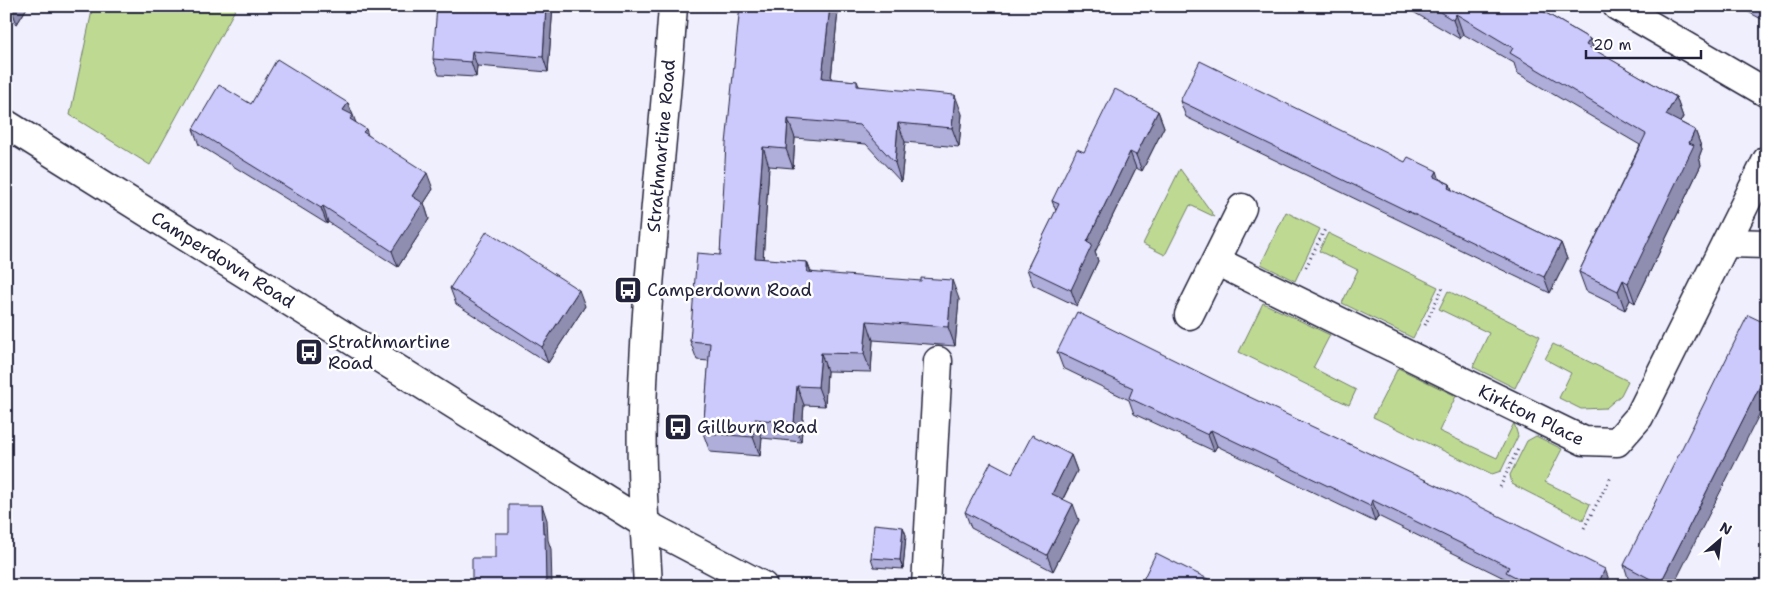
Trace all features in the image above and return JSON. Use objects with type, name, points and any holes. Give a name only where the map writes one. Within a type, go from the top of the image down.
[{"type":"street","name":"Strathmartine Road","points":[[648,586],[642,413],[647,299],[673,6]]},
{"type":"street","points":[[1617,6],[1767,93]]},
{"type":"street","name":"Camperdown Road","points":[[6,124],[645,524]]},
{"type":"street","points":[[1618,442],[1640,417],[1767,160]]},
{"type":"street","points":[[1190,315],[1242,208]]},
{"type":"street","points":[[1726,243],[1767,244]]},
{"type":"street","name":"Kirkton Place","points":[[1216,261],[1584,441],[1618,442]]},
{"type":"street","points":[[926,586],[938,360]]},
{"type":"street","points":[[645,524],[763,586]]},
{"type":"path","points":[[1291,298],[1326,228]]},
{"type":"path","points":[[1410,356],[1444,285]]},
{"type":"path","points":[[1500,487],[1534,416]]},
{"type":"path","points":[[1584,528],[1613,472],[1618,442]]},
{"type":"green space","points":[[93,6],[237,6],[150,165],[70,115]]},
{"type":"green space","points":[[1180,169],[1215,217],[1190,205],[1165,255],[1143,244]]},
{"type":"green space","points":[[1286,212],[1320,229],[1295,281],[1261,264]]},
{"type":"green space","points":[[1328,233],[1438,287],[1413,338],[1342,303],[1358,270],[1319,251]]},
{"type":"green space","points":[[1448,291],[1540,336],[1515,388],[1473,367],[1489,333],[1439,309]]},
{"type":"green space","points":[[1263,303],[1330,335],[1313,368],[1356,390],[1349,405],[1239,352]]},
{"type":"green space","points":[[1553,344],[1628,381],[1621,395],[1606,408],[1581,409],[1559,398],[1571,373],[1545,359]]},
{"type":"green space","points":[[1398,368],[1456,396],[1439,431],[1497,458],[1514,423],[1518,436],[1501,471],[1492,474],[1373,417]]},
{"type":"green space","points":[[1536,436],[1562,449],[1545,482],[1590,504],[1583,520],[1512,484],[1510,475],[1527,441]]},
{"type":"building","points":[[437,6],[546,6],[543,57],[472,51],[471,62],[433,59]]},
{"type":"building","points":[[740,6],[830,6],[822,78],[857,81],[857,86],[955,95],[952,128],[898,123],[895,163],[860,125],[788,119],[786,149],[763,147],[755,258],[807,262],[807,272],[921,281],[921,278],[952,280],[948,327],[867,321],[864,354],[821,353],[818,387],[797,386],[794,423],[755,419],[753,437],[703,433],[710,343],[690,341],[697,253],[720,255],[726,144]]},
{"type":"building","points":[[1430,6],[1534,6],[1590,39],[1586,45],[1676,97],[1666,115],[1695,130],[1689,143],[1694,145],[1628,283],[1623,280],[1618,291],[1579,272],[1646,134],[1510,53],[1513,48],[1456,14],[1453,20]]},
{"type":"building","points":[[277,59],[348,103],[343,110],[353,115],[350,119],[366,129],[363,132],[427,173],[412,196],[423,203],[392,251],[323,206],[321,208],[193,129],[219,85],[251,104]]},
{"type":"building","points":[[1200,61],[1405,162],[1408,157],[1437,171],[1434,177],[1450,184],[1448,188],[1561,243],[1544,277],[1180,101]]},
{"type":"building","points":[[1115,89],[1158,111],[1136,155],[1130,152],[1087,242],[1092,245],[1071,290],[1027,269],[1059,204],[1052,201],[1077,149],[1084,152]]},
{"type":"building","points":[[487,231],[579,290],[542,347],[450,288]]},
{"type":"building","points":[[1077,312],[1239,392],[1453,493],[1605,569],[1597,586],[1545,586],[1535,581],[1533,586],[1506,572],[1509,567],[1372,500],[1370,506],[1211,430],[1208,435],[1129,398],[1133,388],[1057,352]]},
{"type":"building","points":[[1748,315],[1767,324],[1767,372],[1660,584],[1624,565]]},
{"type":"building","points":[[1032,435],[1071,455],[1052,494],[1073,504],[1047,555],[965,512],[991,462],[1012,473]]},
{"type":"building","points":[[509,505],[542,505],[543,533],[545,533],[546,586],[472,586],[472,558],[495,558],[495,533],[509,533]]},
{"type":"building","points":[[874,524],[903,527],[900,560],[871,558]]},
{"type":"building","points":[[1156,553],[1222,586],[1140,586]]},
{"type":"building","points":[[1269,582],[1276,586],[1267,586]]},
{"type":"place","name":"Camperdown Road","points":[[628,290]]},
{"type":"place","name":"Strathmartine Road","points":[[309,352]]},
{"type":"place","name":"Gillburn Road","points":[[678,427]]}]
